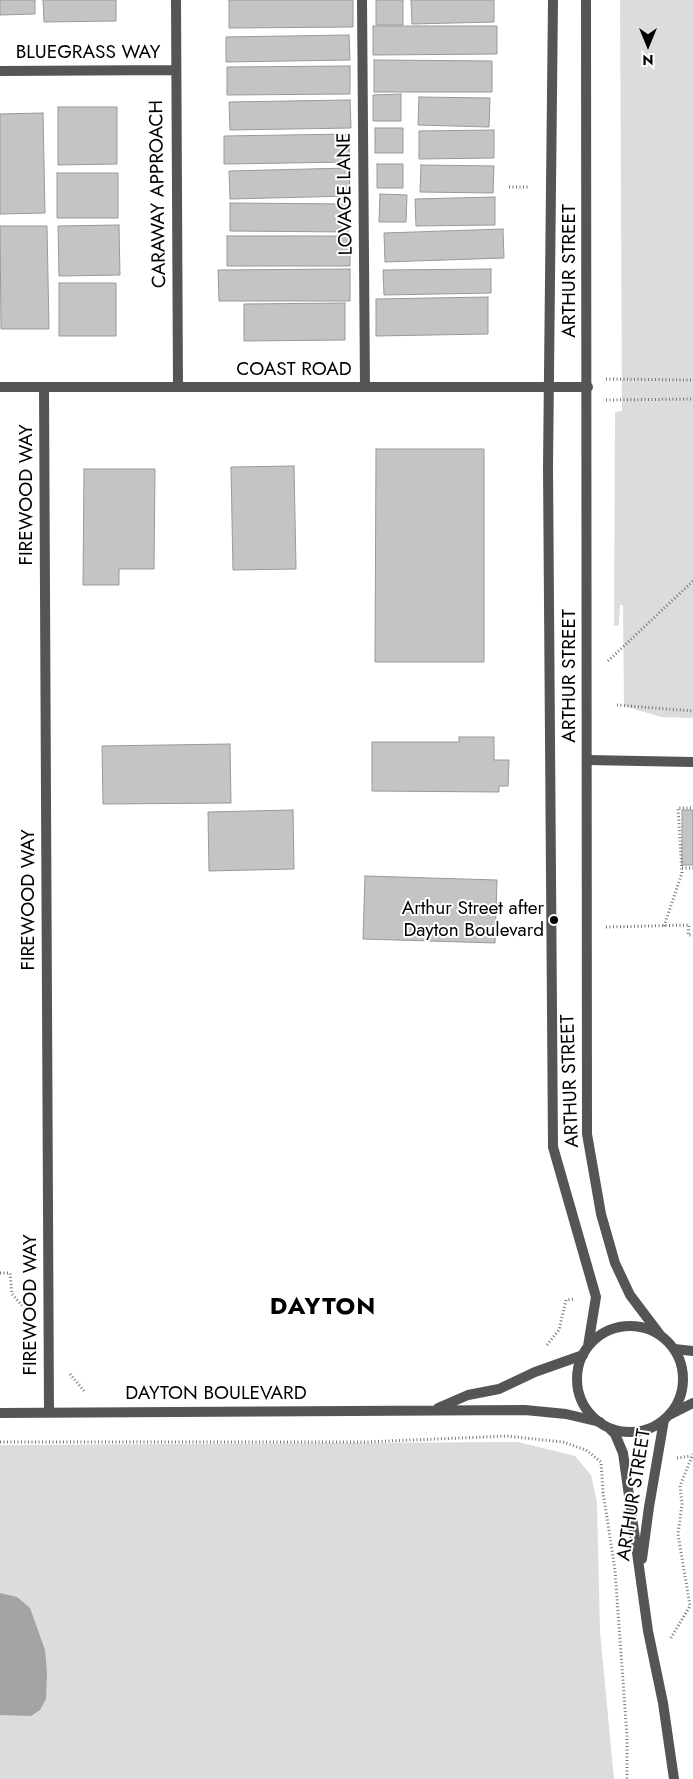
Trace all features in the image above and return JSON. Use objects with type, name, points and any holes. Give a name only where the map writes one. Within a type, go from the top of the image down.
[{"type":"street","name":"CARAWAY APPROACH","points":[[176,0],[178,387]]},
{"type":"street","name":"LOVAGE LANE","points":[[362,0],[365,387]]},
{"type":"street","name":"ARTHUR STREET","points":[[552,0],[548,387],[553,1147],[596,1297],[586,1350]]},
{"type":"street","name":"ARTHUR STREET","points":[[586,0],[588,387],[587,1134],[601,1214],[615,1263],[630,1295],[661,1336]]},
{"type":"street","name":"BLUEGRASS WAY","points":[[0,71],[176,70]]},
{"type":"street","name":"COAST ROAD","points":[[0,387],[588,387]]},
{"type":"street","name":"FIREWOOD WAY","points":[[44,387],[49,1412]]},
{"type":"street","points":[[587,760],[693,762]]},
{"type":"street","points":[[667,1417],[680,1398],[683,1378],[679,1358],[674,1349],[661,1336],[643,1328],[624,1327],[605,1333],[586,1350],[577,1375],[580,1397],[584,1406],[609,1428],[618,1431],[647,1429],[693,1403]]},
{"type":"street","points":[[674,1349],[693,1351]]},
{"type":"street","name":"DAYTON BOULEVARD","points":[[433,1411],[468,1395],[499,1389],[586,1350]]},
{"type":"street","name":"DAYTON BOULEVARD","points":[[0,1412],[525,1410],[566,1414],[600,1422]]},
{"type":"street","name":"ARTHUR STREET","points":[[641,1575],[649,1507],[667,1417]]},
{"type":"street","name":"ARTHUR STREET","points":[[609,1428],[615,1434],[623,1453],[674,1779]]},
{"type":"path","points":[[605,379],[693,380]]},
{"type":"path","points":[[605,400],[693,400]]},
{"type":"path","points":[[587,681],[693,581]]},
{"type":"path","points":[[617,705],[693,711]]},
{"type":"path","points":[[664,926],[682,868],[678,808],[693,808]]},
{"type":"path","points":[[682,868],[693,868]]},
{"type":"path","points":[[597,927],[689,925],[688,935],[693,935]]},
{"type":"path","points":[[0,1442],[364,1442],[507,1436],[563,1442],[586,1450],[601,1462],[603,1492],[615,1570],[627,1736],[628,1779]]},
{"type":"path","points":[[655,1664],[690,1606],[678,1534],[682,1504],[680,1486],[693,1454]]},
{"type":"shaded area","points":[[620,0],[693,0],[693,718],[661,717],[624,706],[623,605],[620,605],[619,625],[614,626],[615,412],[622,411]]},
{"type":"shaded area","points":[[518,1442],[575,1456],[591,1475],[597,1502],[600,1632],[614,1779],[0,1779],[0,1445]]},
{"type":"shaded area","points":[[0,1593],[17,1597],[30,1608],[45,1650],[47,1672],[46,1699],[40,1710],[31,1716],[0,1715]]},
{"type":"building","points":[[0,0],[35,0],[35,14],[0,15]]},
{"type":"building","points":[[43,0],[116,0],[116,21],[44,22]]},
{"type":"building","points":[[229,0],[353,0],[353,27],[229,28]]},
{"type":"building","points":[[376,0],[403,0],[403,25],[376,25]]},
{"type":"building","points":[[411,0],[494,0],[494,22],[412,24]]},
{"type":"building","points":[[373,26],[497,26],[497,54],[373,55]]},
{"type":"building","points":[[349,35],[350,60],[226,62],[226,37]]},
{"type":"building","points":[[374,60],[492,61],[492,92],[374,92]]},
{"type":"building","points":[[350,66],[350,94],[227,95],[227,67]]},
{"type":"building","points":[[401,94],[401,121],[373,121],[373,95]]},
{"type":"building","points":[[419,97],[490,98],[489,127],[418,125]]},
{"type":"building","points":[[350,100],[351,128],[230,130],[229,102]]},
{"type":"building","points":[[58,107],[117,107],[117,164],[58,165]]},
{"type":"building","points":[[43,113],[45,213],[0,214],[0,114]]},
{"type":"building","points":[[375,128],[403,128],[403,153],[375,153]]},
{"type":"building","points":[[494,130],[494,158],[419,159],[419,131]]},
{"type":"building","points":[[349,134],[350,162],[224,164],[224,136]]},
{"type":"building","points":[[377,164],[403,164],[403,188],[377,188]]},
{"type":"building","points":[[421,165],[494,166],[493,193],[420,192]]},
{"type":"building","points":[[349,168],[350,196],[230,199],[229,171]]},
{"type":"building","points":[[57,173],[118,173],[118,218],[57,218]]},
{"type":"building","points":[[380,194],[407,195],[406,222],[379,222]]},
{"type":"building","points":[[495,197],[495,225],[416,226],[415,199]]},
{"type":"building","points":[[230,203],[348,204],[348,232],[230,231]]},
{"type":"building","points":[[119,225],[120,275],[59,276],[58,226]]},
{"type":"building","points":[[0,226],[47,226],[49,329],[1,329]]},
{"type":"building","points":[[503,229],[504,258],[385,262],[384,233]]},
{"type":"building","points":[[227,236],[350,236],[350,266],[227,266]]},
{"type":"building","points":[[350,269],[350,301],[219,301],[218,270]]},
{"type":"building","points":[[491,269],[491,293],[384,295],[383,270]]},
{"type":"building","points":[[59,283],[116,283],[116,336],[59,336]]},
{"type":"building","points":[[488,297],[488,334],[376,336],[376,299]]},
{"type":"building","points":[[345,303],[345,340],[244,341],[244,304]]},
{"type":"building","points":[[376,449],[484,449],[484,662],[375,662]]},
{"type":"building","points":[[294,466],[296,569],[233,570],[231,467]]},
{"type":"building","points":[[84,469],[155,469],[154,569],[119,569],[119,585],[83,585]]},
{"type":"building","points":[[459,737],[494,737],[494,760],[509,760],[508,786],[499,786],[499,792],[372,791],[372,742],[459,742]]},
{"type":"building","points":[[230,744],[231,803],[103,804],[102,746]]},
{"type":"building","points":[[293,810],[294,869],[209,871],[208,812]]},
{"type":"building","points":[[682,810],[693,810],[693,865],[682,865]]},
{"type":"building","points":[[365,876],[497,880],[495,943],[363,939]]},
{"type":"place","name":"Arthur Street after Dayton Boulevard","points":[[554,920]]},
{"type":"district","name":"DAYTON","points":[[323,1308]]}]
